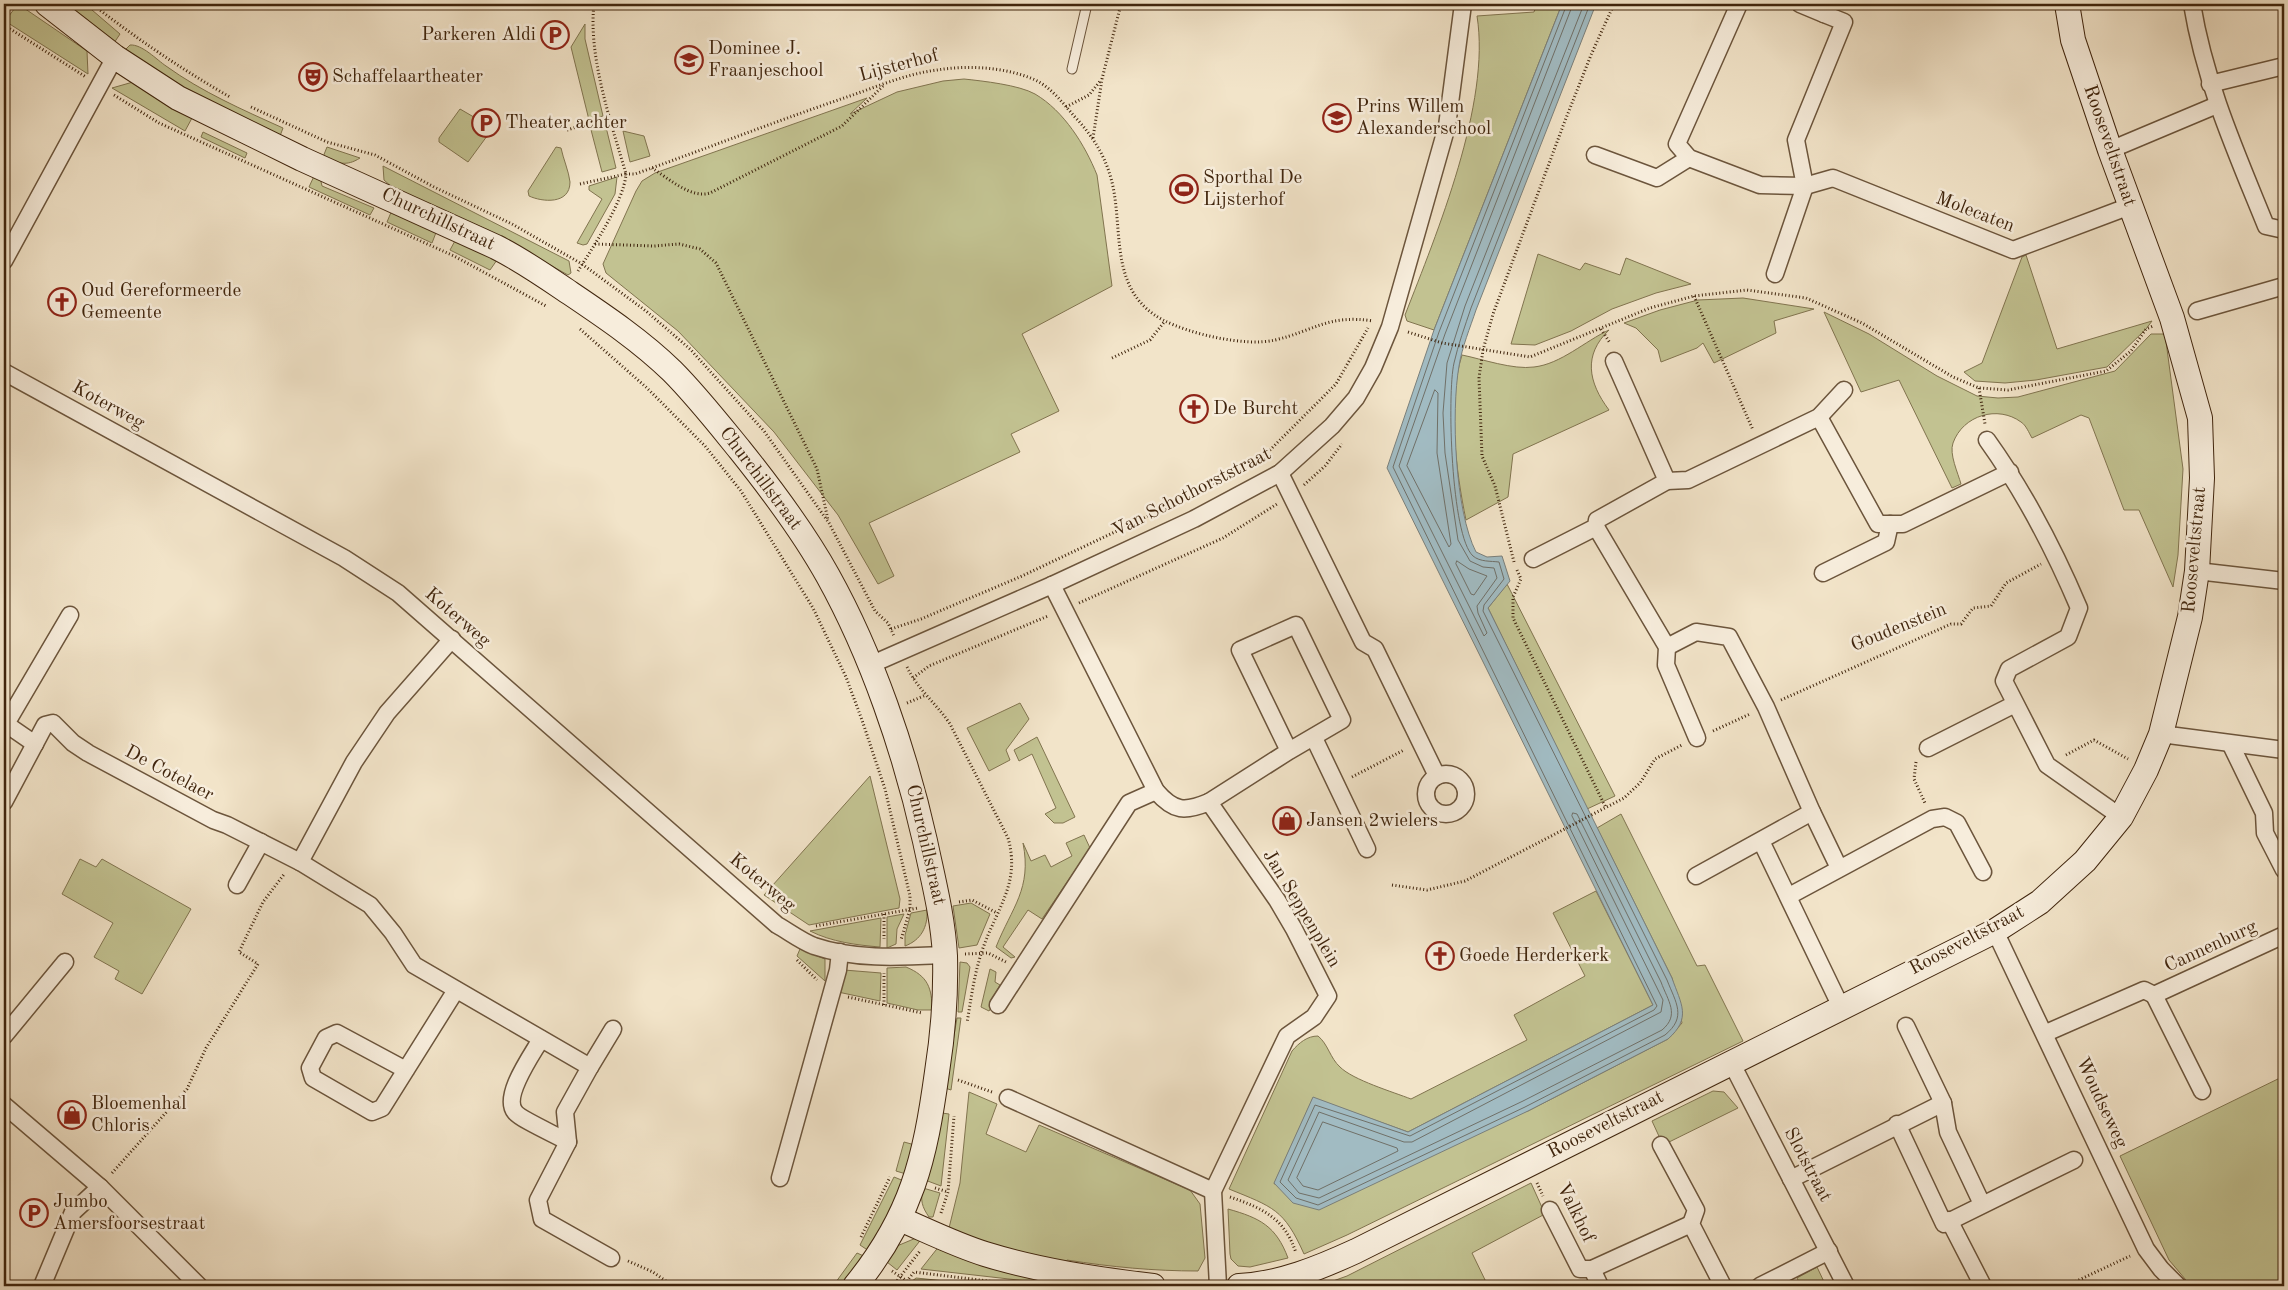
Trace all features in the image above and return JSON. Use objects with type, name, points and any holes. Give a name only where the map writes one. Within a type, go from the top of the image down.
[{"type":"street","name":"Churchillstraat","points":[[47,4],[115,57],[178,98],[302,159],[520,259],[560,300],[622,328],[672,370],[713,416],[779,499],[823,569],[870,665],[912,785],[939,905],[945,955],[934,1018],[929,1130],[916,1182],[900,1219],[876,1260],[855,1286]]},
{"type":"street","name":"Van Schothorststraat","points":[[870,665],[1052,585],[1194,519],[1280,473],[1332,426],[1356,398],[1390,327],[1447,126],[1463,4]]},
{"type":"street","points":[[1596,155],[1656,178],[1689,158],[1677,144],[1739,4]]},
{"type":"street","points":[[1776,274],[1805,186],[1796,140],[1844,22],[1826,9],[1800,4]]},
{"type":"street","name":"Rooseveltstraat","points":[[1239,1286],[1256,1285],[1303,1273],[1356,1251],[1995,931],[2040,902],[2085,861],[2121,817],[2146,770],[2161,734],[2190,617],[2197,571],[2202,478],[2200,418],[2172,318],[2110,150],[2073,40],[2067,4]]},
{"type":"street","points":[[2192,4],[2198,40],[2210,84],[2266,226],[2284,230]]},
{"type":"street","points":[[4,261],[115,57]]},
{"type":"street","points":[[2210,84],[2284,66]]},
{"type":"street","points":[[2110,150],[2217,105]]},
{"type":"street","name":"Molecaten","points":[[1689,158],[1760,185],[1805,186],[1833,178],[2013,250],[2130,206]]},
{"type":"street","points":[[2197,310],[2284,286]]},
{"type":"street","points":[[1614,361],[1666,480]]},
{"type":"street","name":"Koterweg","points":[[4,372],[344,558],[398,593],[777,925],[813,945],[840,952],[864,956],[945,955]]},
{"type":"street","points":[[1697,738],[1666,664],[1666,647],[1596,527],[1597,520],[1666,480],[1688,480],[1819,417],[1844,390]]},
{"type":"street","points":[[1819,417],[1878,524],[1903,524],[2010,472]]},
{"type":"street","points":[[1987,440],[2010,472],[2057,556],[2079,608],[2068,637],[2009,669],[2004,681],[2047,765],[2121,817]]},
{"type":"street","points":[[1280,473],[1363,642],[1375,649],[1437,776]]},
{"type":"street","points":[[1823,573],[1886,542],[1890,524]]},
{"type":"street","points":[[1533,559],[1596,527]]},
{"type":"street","points":[[2197,571],[2284,581]]},
{"type":"street","points":[[1052,585],[1156,791],[1167,804],[1188,810],[1209,802],[1342,720],[1296,624],[1240,650],[1289,751]]},
{"type":"street","points":[[35,744],[6,724],[70,614]]},
{"type":"street","points":[[1666,647],[1696,632],[1729,637],[1766,707],[1839,868]]},
{"type":"street","points":[[297,860],[354,762],[388,713],[452,639]]},
{"type":"street","points":[[1928,748],[2015,704]]},
{"type":"street","name":"De Cotelaer","points":[[4,802],[45,726],[54,723],[73,743],[88,752],[213,820],[227,825],[297,860],[370,905],[394,933],[414,965],[590,1067]]},
{"type":"street","points":[[2161,734],[2231,745],[2284,750]]},
{"type":"street","points":[[1314,738],[1367,849]]},
{"type":"street","points":[[2231,745],[2264,813],[2265,833],[2284,870]]},
{"type":"street","points":[[998,1005],[1129,803],[1156,791]]},
{"type":"street","name":"Jan Seppenplein","points":[[1209,802],[1277,900],[1328,996],[1314,1017],[1287,1036],[1213,1190],[1218,1286]]},
{"type":"street","points":[[1696,876],[1812,812]]},
{"type":"street","points":[[1789,896],[1932,819],[1945,817],[1957,823],[1983,872]]},
{"type":"street","points":[[1761,841],[1841,1007]]},
{"type":"street","points":[[237,886],[261,842]]},
{"type":"street","name":"Woudseweg","points":[[1995,931],[2046,1034],[2146,1248],[2161,1269],[2178,1286]]},
{"type":"street","name":"Cannenburg","points":[[2154,995],[2284,935]]},
{"type":"street","points":[[780,1178],[831,993],[840,952]]},
{"type":"street","points":[[4,1036],[65,962]]},
{"type":"street","points":[[406,1070],[337,1033],[326,1038],[310,1068],[314,1078],[372,1112],[382,1108],[406,1070],[456,990]]},
{"type":"street","name":"Cannenburg","points":[[2046,1034],[2144,990],[2154,995],[2202,1091]]},
{"type":"street","points":[[1906,1026],[1944,1103],[1948,1132],[1982,1204]]},
{"type":"street","points":[[611,1258],[542,1218],[538,1200],[568,1142],[565,1112],[613,1029]]},
{"type":"street","points":[[541,1039],[513,1090],[510,1100],[515,1112],[568,1142]]},
{"type":"street","name":"Slotstraat","points":[[1731,1062],[1830,1251],[1846,1286]]},
{"type":"street","points":[[1008,1098],[1213,1190]]},
{"type":"street","points":[[1791,1179],[1898,1124],[1944,1103]]},
{"type":"street","points":[[4,1105],[100,1187],[199,1286]]},
{"type":"street","points":[[1898,1124],[1944,1224],[2074,1160]]},
{"type":"street","points":[[1661,1145],[1696,1210],[1691,1224],[1723,1286]]},
{"type":"street","points":[[42,1286],[73,1212],[100,1187]]},
{"type":"street","name":"Valkhof","points":[[1550,1210],[1580,1269],[1592,1269],[1691,1224]]},
{"type":"street","points":[[900,1219],[983,1254],[1074,1282],[1153,1286]]},
{"type":"street","points":[[1949,1220],[1983,1286]]},
{"type":"street","points":[[1760,1286],[1830,1251]]},
{"type":"street","name":"Valkhof","points":[[1592,1269],[1600,1286]]},
{"type":"lane","points":[[1072,69],[1087,4]]},
{"type":"path","points":[[4,9],[8,4]]},
{"type":"path","points":[[92,4],[128,32],[187,72],[235,100]]},
{"type":"path","points":[[4,25],[159,123],[454,256],[494,276],[560,300],[595,244],[623,190],[626,174],[609,118],[592,37],[594,4]]},
{"type":"path","points":[[1093,139],[1102,79],[1121,4]]},
{"type":"path","points":[[1606,808],[1513,618],[1514,596],[1521,579],[1510,551],[1495,486],[1482,456],[1479,378],[1483,350],[1493,314],[1563,126],[1591,55],[1614,4]]},
{"type":"path","name":"Lijsterhof","points":[[580,184],[626,174],[636,174],[885,84],[938,69],[986,69],[1016,74],[1036,81],[1051,91],[1093,139],[1105,161],[1111,181],[1121,266],[1125,276],[1144,306],[1165,321],[1227,340],[1250,343],[1276,340],[1334,320],[1372,321]]},
{"type":"path","points":[[1066,107],[1089,95],[1102,79]]},
{"type":"path","points":[[652,168],[690,192],[701,196],[710,193],[842,126],[885,84]]},
{"type":"path","points":[[243,103],[327,142],[375,155],[512,224],[582,264]]},
{"type":"path","points":[[567,130],[609,118]]},
{"type":"path","points":[[595,244],[654,246],[679,244],[700,249],[716,263],[816,470],[829,523]]},
{"type":"path","points":[[1404,331],[1442,343],[1530,357],[1650,308],[1694,296],[1747,290],[1806,298],[1862,323],[1953,377],[1979,388],[2008,390],[2106,371],[2130,351],[2146,329],[2172,318]]},
{"type":"path","points":[[1694,296],[1760,446]]},
{"type":"path","points":[[1112,358],[1150,340],[1165,321]]},
{"type":"path","points":[[573,323],[647,388],[705,446],[741,491],[813,608],[846,677],[885,789],[910,896],[910,909],[902,932],[900,957]]},
{"type":"path","points":[[1979,388],[1987,440]]},
{"type":"path","name":"Goudenstein","points":[[1392,885],[1428,890],[1465,881],[1624,798],[1640,783],[1654,759],[1950,624],[1961,624],[1973,608],[1991,606],[2006,583],[2057,556]]},
{"type":"path","points":[[2047,765],[2094,740],[2146,770]]},
{"type":"path","points":[[1336,786],[1420,741]]},
{"type":"path","points":[[1928,748],[1916,762],[1914,779],[1932,819]]},
{"type":"path","points":[[100,1187],[187,1089],[206,1048],[258,964],[239,952],[263,902],[297,860]]},
{"type":"path","points":[[777,925],[809,928],[910,909],[972,900],[997,913]]},
{"type":"path","points":[[945,955],[988,953],[996,955],[1019,971]]},
{"type":"path","points":[[794,958],[831,993],[925,1013],[934,1018],[968,1016]]},
{"type":"path","points":[[958,1080],[1008,1098]]},
{"type":"path","name":"Valkhof","points":[[1528,1165],[1550,1210]]},
{"type":"path","points":[[860,1238],[892,1172]]},
{"type":"path","points":[[1213,1190],[1257,1206],[1279,1221],[1292,1238],[1303,1273]]},
{"type":"path","points":[[2066,1286],[2146,1248]]},
{"type":"path","points":[[611,1258],[621,1258],[653,1272],[673,1286]]},
{"type":"path","points":[[876,1260],[907,1282],[914,1272],[1000,1282]]},
{"type":"green space","points":[[18,4],[87,51],[88,74],[5,21]]},
{"type":"green space","points":[[67,4],[85,4],[120,34],[114,43]]},
{"type":"green space","points":[[1537,4],[1562,4],[1434,330],[1407,321],[1405,315],[1446,207],[1469,127],[1476,88],[1479,50],[1477,16],[1534,12]]},
{"type":"green space","points":[[585,24],[585,39],[603,116],[589,120],[571,47]]},
{"type":"green space","points":[[130,45],[135,45],[144,50],[208,92],[283,128],[280,136],[172,83],[125,50]]},
{"type":"green space","points":[[964,79],[1011,86],[1035,94],[1064,119],[1080,141],[1097,175],[1112,286],[1022,334],[1059,411],[1011,434],[1020,452],[869,523],[894,576],[878,584],[838,515],[774,432],[678,331],[606,273],[603,264],[636,191],[642,181],[655,173],[867,98],[850,114],[897,92],[943,81]]},
{"type":"green space","points":[[133,82],[192,118],[185,131],[112,88]]},
{"type":"green space","points":[[460,109],[491,127],[490,132],[468,162],[439,142],[439,138]]},
{"type":"green space","points":[[605,123],[616,168],[602,172],[590,126]]},
{"type":"green space","points":[[623,131],[644,136],[650,156],[630,162]]},
{"type":"green space","points":[[203,132],[247,153],[245,158],[201,137]]},
{"type":"green space","points":[[327,147],[360,158],[346,163],[333,161],[323,157]]},
{"type":"green space","points":[[556,147],[561,148],[570,182],[569,189],[565,195],[554,200],[541,200],[529,196],[528,191]]},
{"type":"green space","points":[[383,166],[569,261],[571,273],[568,275],[488,230],[393,188],[384,180]]},
{"type":"green space","points":[[315,174],[320,177],[322,186],[374,208],[370,215],[309,187]]},
{"type":"green space","points":[[617,177],[615,194],[587,244],[577,243],[602,199],[589,190],[589,186]]},
{"type":"green space","points":[[392,210],[437,230],[432,243],[387,222]]},
{"type":"green space","points":[[456,239],[497,260],[490,270],[450,250]]},
{"type":"green space","points":[[1538,254],[1580,270],[1585,263],[1620,275],[1626,258],[1691,284],[1656,293],[1612,309],[1571,331],[1535,345],[1511,344]]},
{"type":"green space","points":[[2026,255],[2057,349],[2152,321],[2107,367],[2036,380],[2005,383],[1975,381],[1964,372],[1982,363],[2022,257]]},
{"type":"green space","points":[[1743,298],[1814,309],[1774,321],[1776,333],[1714,363],[1703,343],[1697,348],[1661,362],[1658,350],[1636,328],[1624,323],[1660,310],[1698,300]]},
{"type":"green space","points":[[1824,312],[1869,334],[1937,376],[1977,396],[1998,398],[2018,397],[2115,371],[2151,334],[2165,334],[2183,469],[2178,555],[2173,587],[2139,510],[2124,510],[2089,418],[2081,415],[2032,438],[2023,423],[2012,417],[1992,414],[1973,420],[1958,433],[1953,443],[1953,458],[1961,484],[1952,488],[1899,380],[1861,392]]},
{"type":"green space","points":[[1609,330],[1595,349],[1591,369],[1596,389],[1609,410],[1513,454],[1508,497],[1466,520],[1456,459],[1454,415],[1457,374],[1462,355],[1507,366],[1534,367],[1554,362]]},
{"type":"green space","points":[[1507,584],[1615,796],[1587,809],[1488,608]]},
{"type":"green space","points":[[1020,703],[1029,719],[1006,750],[1010,760],[989,771],[967,728]]},
{"type":"green space","points":[[1037,737],[1075,817],[1063,823],[1054,823],[1045,814],[1056,808],[1032,754],[1019,761],[1014,750]]},
{"type":"green space","points":[[870,776],[900,899],[899,908],[809,925],[764,895]]},
{"type":"green space","points":[[1621,814],[1697,966],[1705,965],[1743,1041],[1347,1235],[1304,1254],[1290,1227],[1276,1211],[1229,1189],[1292,1051],[1307,1039],[1318,1036],[1340,1067],[1346,1072],[1411,1099],[1527,1040],[1514,1015],[1585,976],[1553,913],[1596,891],[1653,1005],[1408,1132],[1313,1098],[1274,1184],[1528,1111],[1668,1039],[1682,1023],[1672,978],[1597,828]]},
{"type":"green space","points":[[1084,835],[1090,848],[1042,919],[1028,910],[1003,947],[1015,957],[1011,958],[996,947],[1023,886],[1025,859],[1023,843],[1031,861],[1045,855],[1051,867],[1072,856],[1066,843]]},
{"type":"green space","points":[[80,859],[96,867],[102,859],[191,909],[142,994],[115,979],[119,971],[94,957],[113,923],[62,894]]},
{"type":"green space","points":[[971,903],[990,914],[977,945],[959,948],[953,906]]},
{"type":"green space","points":[[927,910],[925,927],[922,932],[915,940],[905,946],[905,935],[911,913]]},
{"type":"green space","points":[[904,914],[897,929],[896,944],[887,948],[887,917]]},
{"type":"green space","points":[[881,918],[880,947],[844,942],[810,931]]},
{"type":"green space","points":[[800,949],[825,959],[825,981],[797,956]]},
{"type":"green space","points":[[960,962],[967,963],[970,967],[962,1012],[958,1012]]},
{"type":"green space","points":[[906,967],[924,979],[930,989],[932,1010],[918,1010],[887,1003],[887,968]]},
{"type":"green space","points":[[990,969],[996,972],[995,982],[1000,985],[990,1002],[993,1005],[989,1011],[981,1007]]},
{"type":"green space","points":[[844,970],[881,973],[880,1001],[838,992]]},
{"type":"green space","points":[[957,1018],[961,1018],[951,1090],[945,1088]]},
{"type":"green space","points":[[2284,1076],[2284,1286],[2191,1286],[2169,1260],[2120,1156]]},
{"type":"green space","points":[[1713,1091],[1724,1092],[1738,1108],[1663,1145],[1652,1121]]},
{"type":"green space","points":[[969,1092],[997,1104],[986,1134],[1026,1152],[1039,1125],[1190,1190],[1200,1204],[1205,1258],[1198,1271],[1132,1268],[1067,1260],[1066,1263],[985,1243],[949,1228],[960,1183]]},
{"type":"green space","points":[[942,1113],[949,1114],[941,1186],[925,1180]]},
{"type":"green space","points":[[904,1142],[915,1145],[906,1174],[896,1171]]},
{"type":"green space","points":[[894,1177],[904,1181],[894,1207],[869,1251],[860,1245]]},
{"type":"green space","points":[[1531,1183],[1545,1214],[1472,1253],[1488,1286],[1319,1286],[1347,1276]]},
{"type":"green space","points":[[923,1188],[940,1193],[933,1217],[929,1217],[923,1207]]},
{"type":"green space","points":[[1228,1209],[1249,1216],[1265,1225],[1278,1238],[1288,1258],[1250,1267],[1238,1266],[1231,1259],[1230,1254]]},
{"type":"green space","points":[[916,1238],[920,1240],[919,1242],[897,1270],[887,1262],[897,1246]]},
{"type":"green space","points":[[940,1245],[995,1266],[1053,1284],[921,1269]]},
{"type":"green space","points":[[857,1253],[866,1257],[845,1286],[833,1286]]},
{"type":"green space","points":[[1817,1267],[1826,1286],[1801,1286],[1797,1278]]},
{"type":"green space","points":[[916,1278],[994,1286],[906,1286]]},
{"type":"water","points":[[1562,4],[1596,4],[1476,310],[1462,352],[1455,409],[1459,487],[1463,512],[1476,552],[1487,557],[1502,556],[1510,581],[1488,608],[1672,978],[1681,1003],[1682,1017],[1680,1024],[1668,1039],[1528,1111],[1319,1210],[1293,1203],[1274,1183],[1313,1097],[1408,1132],[1653,1005],[1387,468],[1434,330]]},
{"type":"place","name":"Parkeren Aldi","points":[[555,35]]},
{"type":"place","name":"Dominee J. Fraanjeschool","points":[[689,60]]},
{"type":"place","name":"Schaffelaartheater","points":[[313,77]]},
{"type":"place","name":"Prins Willem Alexanderschool","points":[[1337,118]]},
{"type":"place","name":"Theater achter","points":[[486,123]]},
{"type":"place","name":"Sporthal De Lijsterhof","points":[[1184,189]]},
{"type":"place","name":"Oud Gereformeerde Gemeente","points":[[62,302]]},
{"type":"place","name":"De Burcht","points":[[1194,409]]},
{"type":"place","name":"Jansen 2wielers","points":[[1287,821]]},
{"type":"place","name":"Goede Herderkerk","points":[[1440,956]]},
{"type":"place","name":"Bloemenhal Chloris","points":[[72,1115]]},
{"type":"place","name":"Jumbo Amersfoorsestraat","points":[[34,1213]]}]
